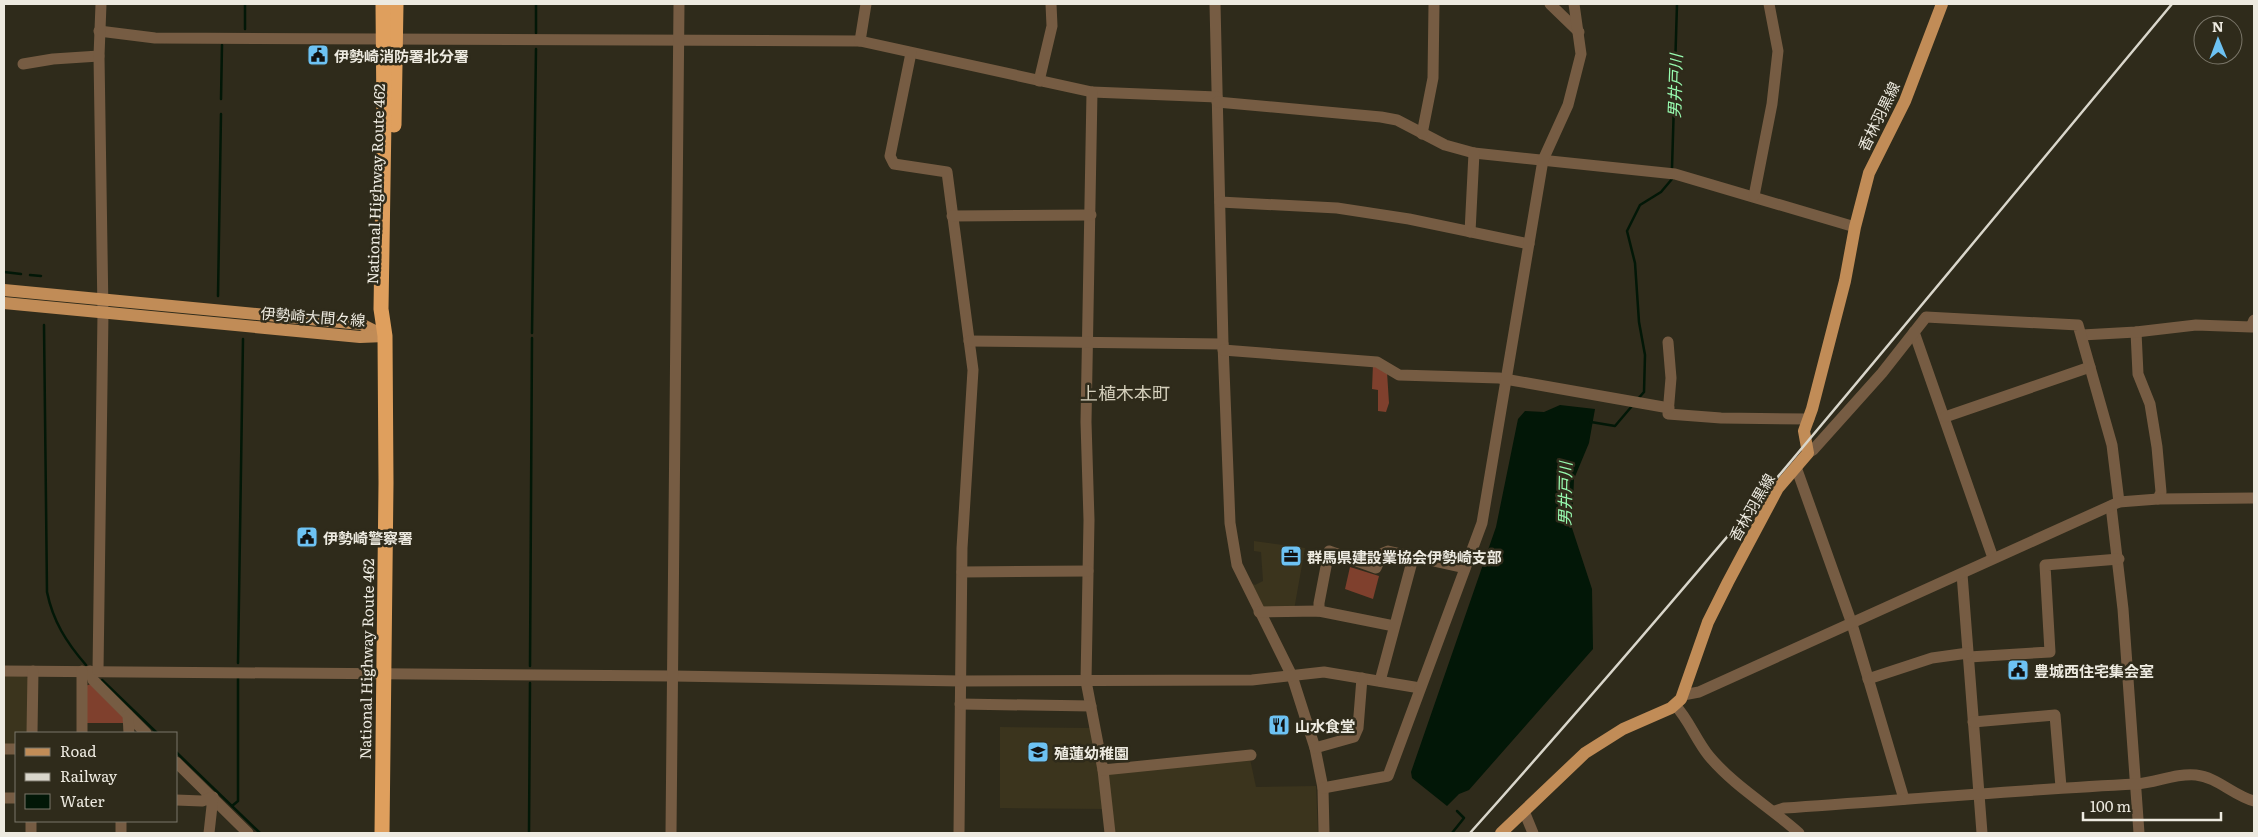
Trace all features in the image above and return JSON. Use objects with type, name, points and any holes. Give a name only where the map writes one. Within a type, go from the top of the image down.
[{"type":"highway","name":"National Highway Route 462","points":[[383,4],[390,39]]},
{"type":"highway","name":"National Highway Route 462","points":[[382,833],[386,483],[385,336],[381,309],[384,120],[390,39],[396,4]]},
{"type":"main road","name":"香林羽黒線","points":[[1679,700],[1708,622],[1718,602],[1778,488],[1808,453],[1804,435],[1845,281],[1855,227],[1869,173],[1905,101],[1942,4]]},
{"type":"main road","name":"伊勢崎大間々線","points":[[4,290],[361,324],[385,336]]},
{"type":"main road","name":"伊勢崎大間々線","points":[[4,303],[360,337],[385,336]]},
{"type":"main road","points":[[1501,833],[1585,753],[1624,729],[1679,700]]},
{"type":"street","points":[[82,732],[90,671],[103,313],[99,56],[100,4]]},
{"type":"street","points":[[671,833],[679,4]]},
{"type":"street","points":[[860,41],[866,4]]},
{"type":"street","points":[[1039,81],[1052,26],[1051,4]]},
{"type":"street","points":[[1215,4],[1223,347],[1230,523],[1237,565],[1292,676],[1315,748],[1323,788],[1324,833]]},
{"type":"street","points":[[1422,134],[1433,78],[1434,4]]},
{"type":"street","points":[[1550,4],[1579,32]]},
{"type":"street","points":[[1323,788],[1388,776],[1482,523],[1543,160],[1568,105],[1581,54],[1574,4]]},
{"type":"street","points":[[1754,196],[1772,104],[1778,51],[1769,4]]},
{"type":"street","points":[[99,31],[156,38],[860,41],[1092,92],[1217,100],[1381,117],[1397,120],[1445,146],[1474,152],[1675,174],[1855,227]]},
{"type":"street","points":[[911,52],[890,156],[894,164],[947,172],[973,370],[962,572],[959,833]]},
{"type":"street","points":[[23,64],[53,58],[99,56]]},
{"type":"street","points":[[1092,92],[1089,343],[1086,422],[1088,571],[1086,681],[1103,770],[1110,833]]},
{"type":"street","points":[[1470,232],[1474,152]]},
{"type":"street","points":[[1220,202],[1337,208],[1409,219],[1529,244]]},
{"type":"street","points":[[952,216],[1091,215]]},
{"type":"street","points":[[1808,453],[1814,450],[1882,374],[1926,318],[2078,325],[2112,445],[2139,833]]},
{"type":"street","points":[[2082,334],[2136,332],[2196,325],[2251,327],[2254,320]]},
{"type":"street","points":[[1914,332],[1993,558]]},
{"type":"street","points":[[2136,332],[2138,374],[2150,404],[2157,447],[2161,492],[2158,498]]},
{"type":"street","points":[[969,342],[1223,347],[1377,362],[1399,375],[1506,380],[1669,408]]},
{"type":"street","points":[[1668,342],[1671,378],[1668,414],[1721,418],[1809,418]]},
{"type":"street","points":[[1945,417],[2090,367]]},
{"type":"street","points":[[1796,467],[1852,624],[1904,799]]},
{"type":"street","points":[[1799,833],[1775,811],[1730,777],[1708,755],[1679,700],[1852,624],[1993,558],[2115,504],[2158,498],[2254,498]]},
{"type":"street","points":[[1319,611],[1329,551],[1376,568],[1382,553],[1388,551],[1465,568]]},
{"type":"street","points":[[1380,681],[1414,558]]},
{"type":"street","points":[[1868,679],[1932,658],[2050,652],[2045,565],[2119,559]]},
{"type":"street","points":[[962,572],[1088,571]]},
{"type":"street","points":[[1962,574],[1982,833]]},
{"type":"street","points":[[1259,612],[1319,611],[1394,626]]},
{"type":"street","points":[[4,671],[673,676],[961,681],[1252,680],[1324,672],[1420,688]]},
{"type":"street","points":[[32,732],[33,671]]},
{"type":"street","points":[[90,671],[93,680],[145,732]]},
{"type":"street","points":[[1315,748],[1354,737],[1358,728],[1362,678]]},
{"type":"street","points":[[960,704],[1090,706]]},
{"type":"street","points":[[128,715],[128,732]]},
{"type":"street","points":[[1973,722],[2055,715],[2061,787]]},
{"type":"street","points":[[1103,770],[1251,755]]},
{"type":"street","points":[[178,764],[248,833]]},
{"type":"street","points":[[1775,811],[1784,808],[2061,787],[2136,784],[2197,775],[2221,784],[2246,799],[2254,800]]},
{"type":"street","points":[[178,800],[202,801],[213,798]]},
{"type":"street","points":[[209,833],[213,798]]},
{"type":"street","points":[[1524,811],[1534,833]]},
{"type":"shaded area","points":[[1373,364],[1387,372],[1389,403],[1386,412],[1378,411],[1378,390],[1372,389]]},
{"type":"shaded area","points":[[1254,541],[1305,548],[1294,610],[1264,610],[1251,583],[1255,585],[1263,581],[1261,552],[1254,551]]},
{"type":"shaded area","points":[[1350,567],[1379,576],[1373,599],[1345,589]]},
{"type":"shaded area","points":[[4,675],[22,675],[30,679],[29,732],[15,732],[15,745],[4,745]]},
{"type":"shaded area","points":[[91,684],[126,717],[126,723],[85,723],[85,686]]},
{"type":"shaded area","points":[[1000,727],[1091,728],[1104,809],[1000,808]]},
{"type":"shaded area","points":[[1250,759],[1256,787],[1316,786],[1318,833],[1115,833],[1108,774]]},
{"type":"water","points":[[1560,405],[1595,409],[1589,443],[1574,479],[1572,528],[1592,589],[1593,649],[1469,790],[1459,794],[1447,806],[1412,778],[1411,772],[1496,527],[1518,419],[1525,411],[1544,412]]},
{"type":"waterway","points":[[245,4],[245,29]]},
{"type":"waterway","points":[[536,4],[536,33]]},
{"type":"waterway","name":"男井戸川","points":[[1672,168],[1677,4]]},
{"type":"waterway","points":[[221,99],[222,45]]},
{"type":"waterway","points":[[532,333],[536,49]]},
{"type":"waterway","points":[[218,296],[221,114]]},
{"type":"waterway","name":"男井戸川","points":[[1637,400],[1644,392],[1645,355],[1639,322],[1635,263],[1627,231],[1640,205],[1661,192],[1672,179]]},
{"type":"waterway","points":[[4,272],[21,274]]},
{"type":"waterway","points":[[30,275],[41,276]]},
{"type":"waterway","points":[[44,325],[47,592],[61,631],[86,665]]},
{"type":"waterway","points":[[530,666],[532,338]]},
{"type":"waterway","points":[[238,663],[243,339]]},
{"type":"waterway","name":"男井戸川","points":[[1591,422],[1615,426],[1632,406]]},
{"type":"waterway","points":[[232,806],[238,801],[238,678]]},
{"type":"waterway","points":[[102,680],[156,732]]},
{"type":"waterway","points":[[529,833],[530,683]]},
{"type":"waterway","points":[[178,754],[260,833]]},
{"type":"waterway","name":"男井戸川","points":[[1452,833],[1464,818],[1457,811]]},
{"type":"railway","points":[[1470,833],[1649,629],[2172,4]]},
{"type":"place","name":"伊勢崎消防署北分署","points":[[318,55]]},
{"type":"place","name":"伊勢崎警察署","points":[[307,537]]},
{"type":"place","name":"群馬県建設業協会伊勢崎支部","points":[[1291,556]]},
{"type":"place","name":"豊城西住宅集会室","points":[[2018,670]]},
{"type":"place","name":"山水食堂","points":[[1279,725]]},
{"type":"place","name":"殖蓮幼稚園","points":[[1038,752]]},
{"type":"district","name":"上植木本町","points":[[1125,392]]}]
